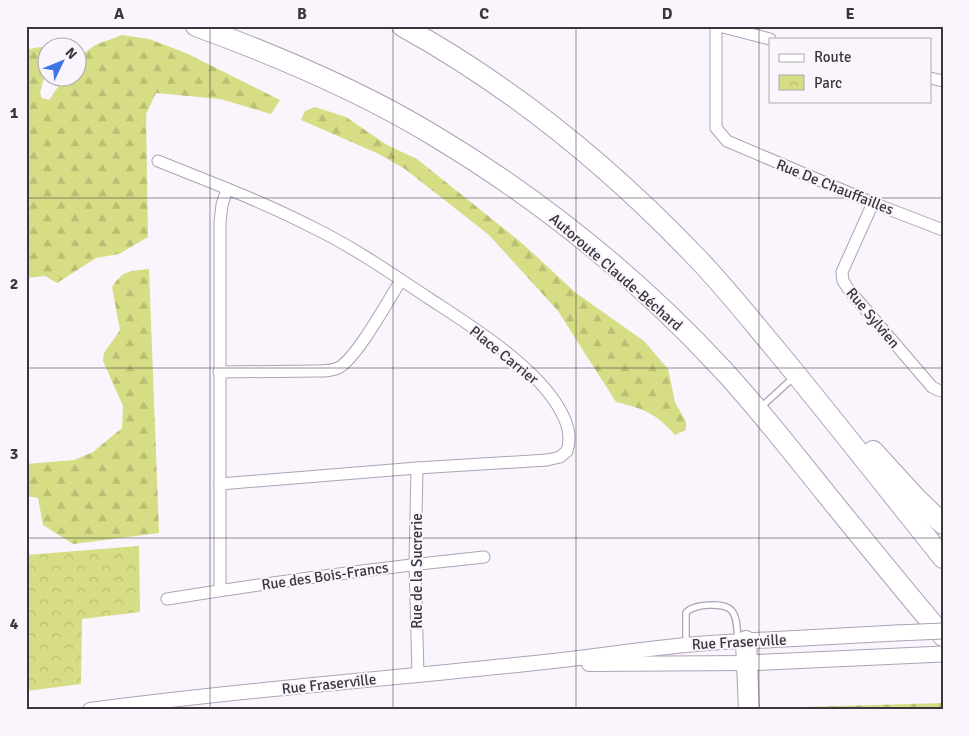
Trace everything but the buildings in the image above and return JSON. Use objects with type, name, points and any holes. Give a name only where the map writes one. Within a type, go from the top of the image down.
[{"type":"highway","name":"Autoroute Claude-Béchard","points":[[196,26],[280,59],[360,95],[432,134],[501,179],[554,217],[624,274],[692,338],[758,410],[943,636]]},
{"type":"highway","points":[[402,26],[478,73],[559,132],[628,191],[762,321],[852,428],[917,499],[943,524]]},
{"type":"highway","points":[[692,253],[725,289],[797,375],[943,558]]},
{"type":"highway","points":[[874,553],[943,646]]},
{"type":"highway","points":[[742,642],[747,663],[749,710]]},
{"type":"main road","name":"Rue Fraserville","points":[[742,642],[943,631]]},
{"type":"main road","name":"Rue Fraserville","points":[[747,663],[943,654]]},
{"type":"street","points":[[717,26],[769,39]]},
{"type":"street","name":"Rue De Chauffailles","points":[[717,26],[716,128],[727,141],[873,203],[943,230]]},
{"type":"street","name":"Place Carrier","points":[[158,160],[314,228],[357,251],[401,280],[455,316],[521,366],[553,400],[563,416],[569,432],[567,451],[560,457],[555,458],[220,484]]},
{"type":"street","points":[[220,590],[220,214],[227,189]]},
{"type":"street","name":"Rue Sylvien","points":[[873,203],[842,272],[843,282],[932,387],[943,391]]},
{"type":"street","points":[[220,372],[318,372],[333,370],[341,366],[355,352],[401,280]]},
{"type":"street","name":"Rue de la Sucrerie","points":[[417,468],[415,564],[418,674]]},
{"type":"street","name":"Rue des Bois-Francs","points":[[167,599],[220,590],[415,564],[484,557]]},
{"type":"street","name":"Rue Fraserville","points":[[90,710],[536,663],[686,644],[742,642]]},
{"type":"street","name":"Rue Fraserville","points":[[536,663],[747,663]]},
{"type":"lane","points":[[758,410],[797,375]]},
{"type":"lane","points":[[686,644],[685,621],[688,609],[705,606],[729,607],[735,616],[742,642]]},
{"type":"green space","points":[[122,35],[149,39],[186,53],[280,100],[271,114],[220,99],[156,93],[146,114],[148,237],[119,254],[96,258],[57,283],[45,276],[26,278],[26,50],[38,48],[38,88],[41,88],[40,93],[42,98],[49,100],[57,88],[88,88],[88,50],[95,45]]},
{"type":"green space","points":[[315,107],[346,117],[387,145],[417,159],[523,244],[576,293],[644,341],[668,369],[675,402],[686,422],[686,430],[675,435],[662,422],[649,413],[616,402],[558,311],[489,235],[405,169],[379,154],[301,120],[305,111]]},
{"type":"green space","points":[[149,269],[159,533],[73,544],[43,525],[38,498],[26,496],[26,464],[74,460],[93,452],[122,428],[123,406],[103,361],[104,353],[120,330],[112,287],[120,277],[128,272]]},
{"type":"green space","points":[[139,546],[140,612],[82,619],[81,684],[27,691],[26,555]]},
{"type":"green space","points":[[943,703],[943,710],[802,710],[803,707]]}]
